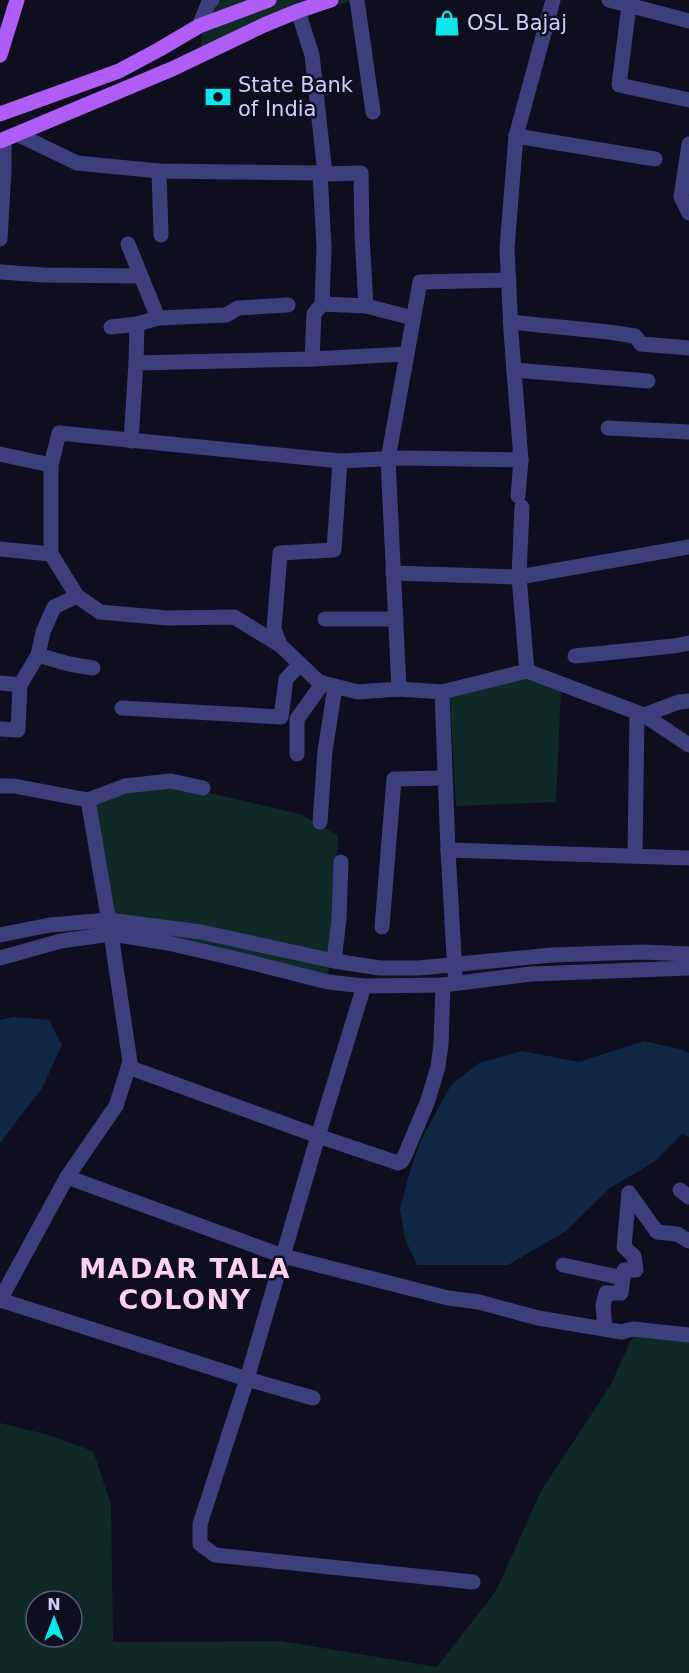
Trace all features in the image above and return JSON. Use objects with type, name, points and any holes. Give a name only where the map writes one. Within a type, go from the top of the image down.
[{"type":"main road","points":[[0,55],[17,0]]},
{"type":"main road","points":[[0,114],[119,70],[199,26],[269,0]]},
{"type":"main road","points":[[7,138],[172,69],[298,10],[331,0]]},
{"type":"street","points":[[199,26],[212,0]]},
{"type":"street","points":[[357,0],[373,112]]},
{"type":"street","points":[[527,670],[519,577],[521,460],[510,322],[507,248],[516,136],[553,0]]},
{"type":"street","points":[[609,0],[689,21]]},
{"type":"street","points":[[629,5],[619,85],[689,100]]},
{"type":"street","points":[[298,10],[312,55],[322,174],[324,247],[322,304],[314,314],[312,359]]},
{"type":"street","points":[[516,136],[655,159]]},
{"type":"street","points":[[0,239],[7,138],[76,163],[159,171],[361,174],[366,306]]},
{"type":"street","points":[[689,144],[681,197],[689,213]]},
{"type":"street","points":[[159,171],[161,235]]},
{"type":"street","points":[[128,244],[158,318]]},
{"type":"street","points":[[0,272],[140,276]]},
{"type":"street","points":[[399,689],[388,459],[420,282],[509,280]]},
{"type":"street","points":[[322,304],[366,306],[413,318]]},
{"type":"street","points":[[111,327],[137,324],[158,318],[226,315],[238,308],[288,305]]},
{"type":"street","points":[[510,322],[609,332],[635,336],[641,344],[689,348]]},
{"type":"street","points":[[131,441],[137,324]]},
{"type":"street","points":[[136,363],[312,359],[407,354]]},
{"type":"street","points":[[514,370],[648,381]]},
{"type":"street","points":[[608,428],[689,432]]},
{"type":"street","points":[[521,460],[340,461],[59,433],[51,465],[51,554],[76,596],[100,612],[167,618],[234,617],[280,645],[319,682],[329,685],[358,692],[399,689],[442,692],[527,670],[640,714],[689,745]]},
{"type":"street","points":[[0,454],[51,465]]},
{"type":"street","points":[[280,645],[274,629],[280,553],[334,550],[340,461]]},
{"type":"street","points":[[393,573],[519,577],[689,547]]},
{"type":"street","points":[[0,549],[51,554]]},
{"type":"street","points":[[0,729],[18,730],[20,685],[38,655],[43,632],[54,607],[76,596]]},
{"type":"street","points":[[325,619],[396,619]]},
{"type":"street","points":[[575,656],[689,643]]},
{"type":"street","points":[[38,655],[93,668]]},
{"type":"street","points":[[122,708],[281,717],[286,679],[300,664]]},
{"type":"street","points":[[0,683],[20,685]]},
{"type":"street","points":[[297,754],[297,719],[329,685]]},
{"type":"street","points":[[320,822],[329,685]]},
{"type":"street","points":[[128,1067],[393,1163],[402,1161],[427,1103],[435,1077],[454,964],[442,692]]},
{"type":"street","points":[[640,714],[689,701]]},
{"type":"street","points":[[635,856],[640,714]]},
{"type":"street","points":[[382,927],[394,779],[445,778]]},
{"type":"street","points":[[0,786],[14,786],[88,800],[125,786],[171,781],[203,788]]},
{"type":"street","points":[[88,800],[130,1062],[116,1106],[67,1177],[0,1300],[247,1379],[314,1398]]},
{"type":"street","points":[[448,850],[689,858]]},
{"type":"street","points":[[334,961],[339,919],[341,862]]},
{"type":"street","points":[[0,935],[50,926],[201,933],[334,961],[380,968],[419,968],[552,955],[643,952],[689,954]]},
{"type":"street","points":[[0,958],[110,927],[168,944],[328,982],[364,986],[449,983],[531,974],[689,968]]},
{"type":"street","points":[[364,986],[247,1379],[200,1524],[200,1544],[215,1555],[473,1582]]},
{"type":"street","points":[[67,1177],[283,1256],[448,1298],[479,1302],[538,1318],[622,1332],[633,1329],[689,1335]]},
{"type":"street","points":[[605,1329],[603,1306],[606,1293],[621,1293],[624,1270],[636,1270],[634,1256],[624,1247],[629,1193],[657,1232],[677,1234],[689,1241]]},
{"type":"street","points":[[563,1265],[623,1278]]},
{"type":"green space","points":[[216,0],[356,0],[200,55],[202,28]]},
{"type":"green space","points":[[528,674],[561,688],[556,802],[456,806],[450,694]]},
{"type":"green space","points":[[170,784],[300,814],[338,836],[330,964],[324,989],[229,964],[118,940],[94,801],[128,791]]},
{"type":"green space","points":[[689,1330],[689,1673],[0,1673],[0,1423],[45,1434],[93,1451],[111,1504],[113,1642],[281,1641],[437,1667],[496,1591],[541,1491],[610,1386],[634,1334]]},
{"type":"water","points":[[13,1017],[49,1020],[62,1045],[42,1088],[0,1143],[0,1020]]},
{"type":"water","points":[[644,1041],[689,1053],[689,1137],[682,1134],[654,1162],[610,1188],[566,1231],[508,1265],[417,1265],[405,1239],[400,1209],[420,1142],[451,1085],[479,1063],[522,1051],[579,1062]]},
{"type":"place","name":"OSL Bajaj","points":[[447,23]]},
{"type":"place","name":"State Bank of India","points":[[218,97]]},
{"type":"district","name":"MADAR TALA COLONY","points":[[185,1284]]}]
